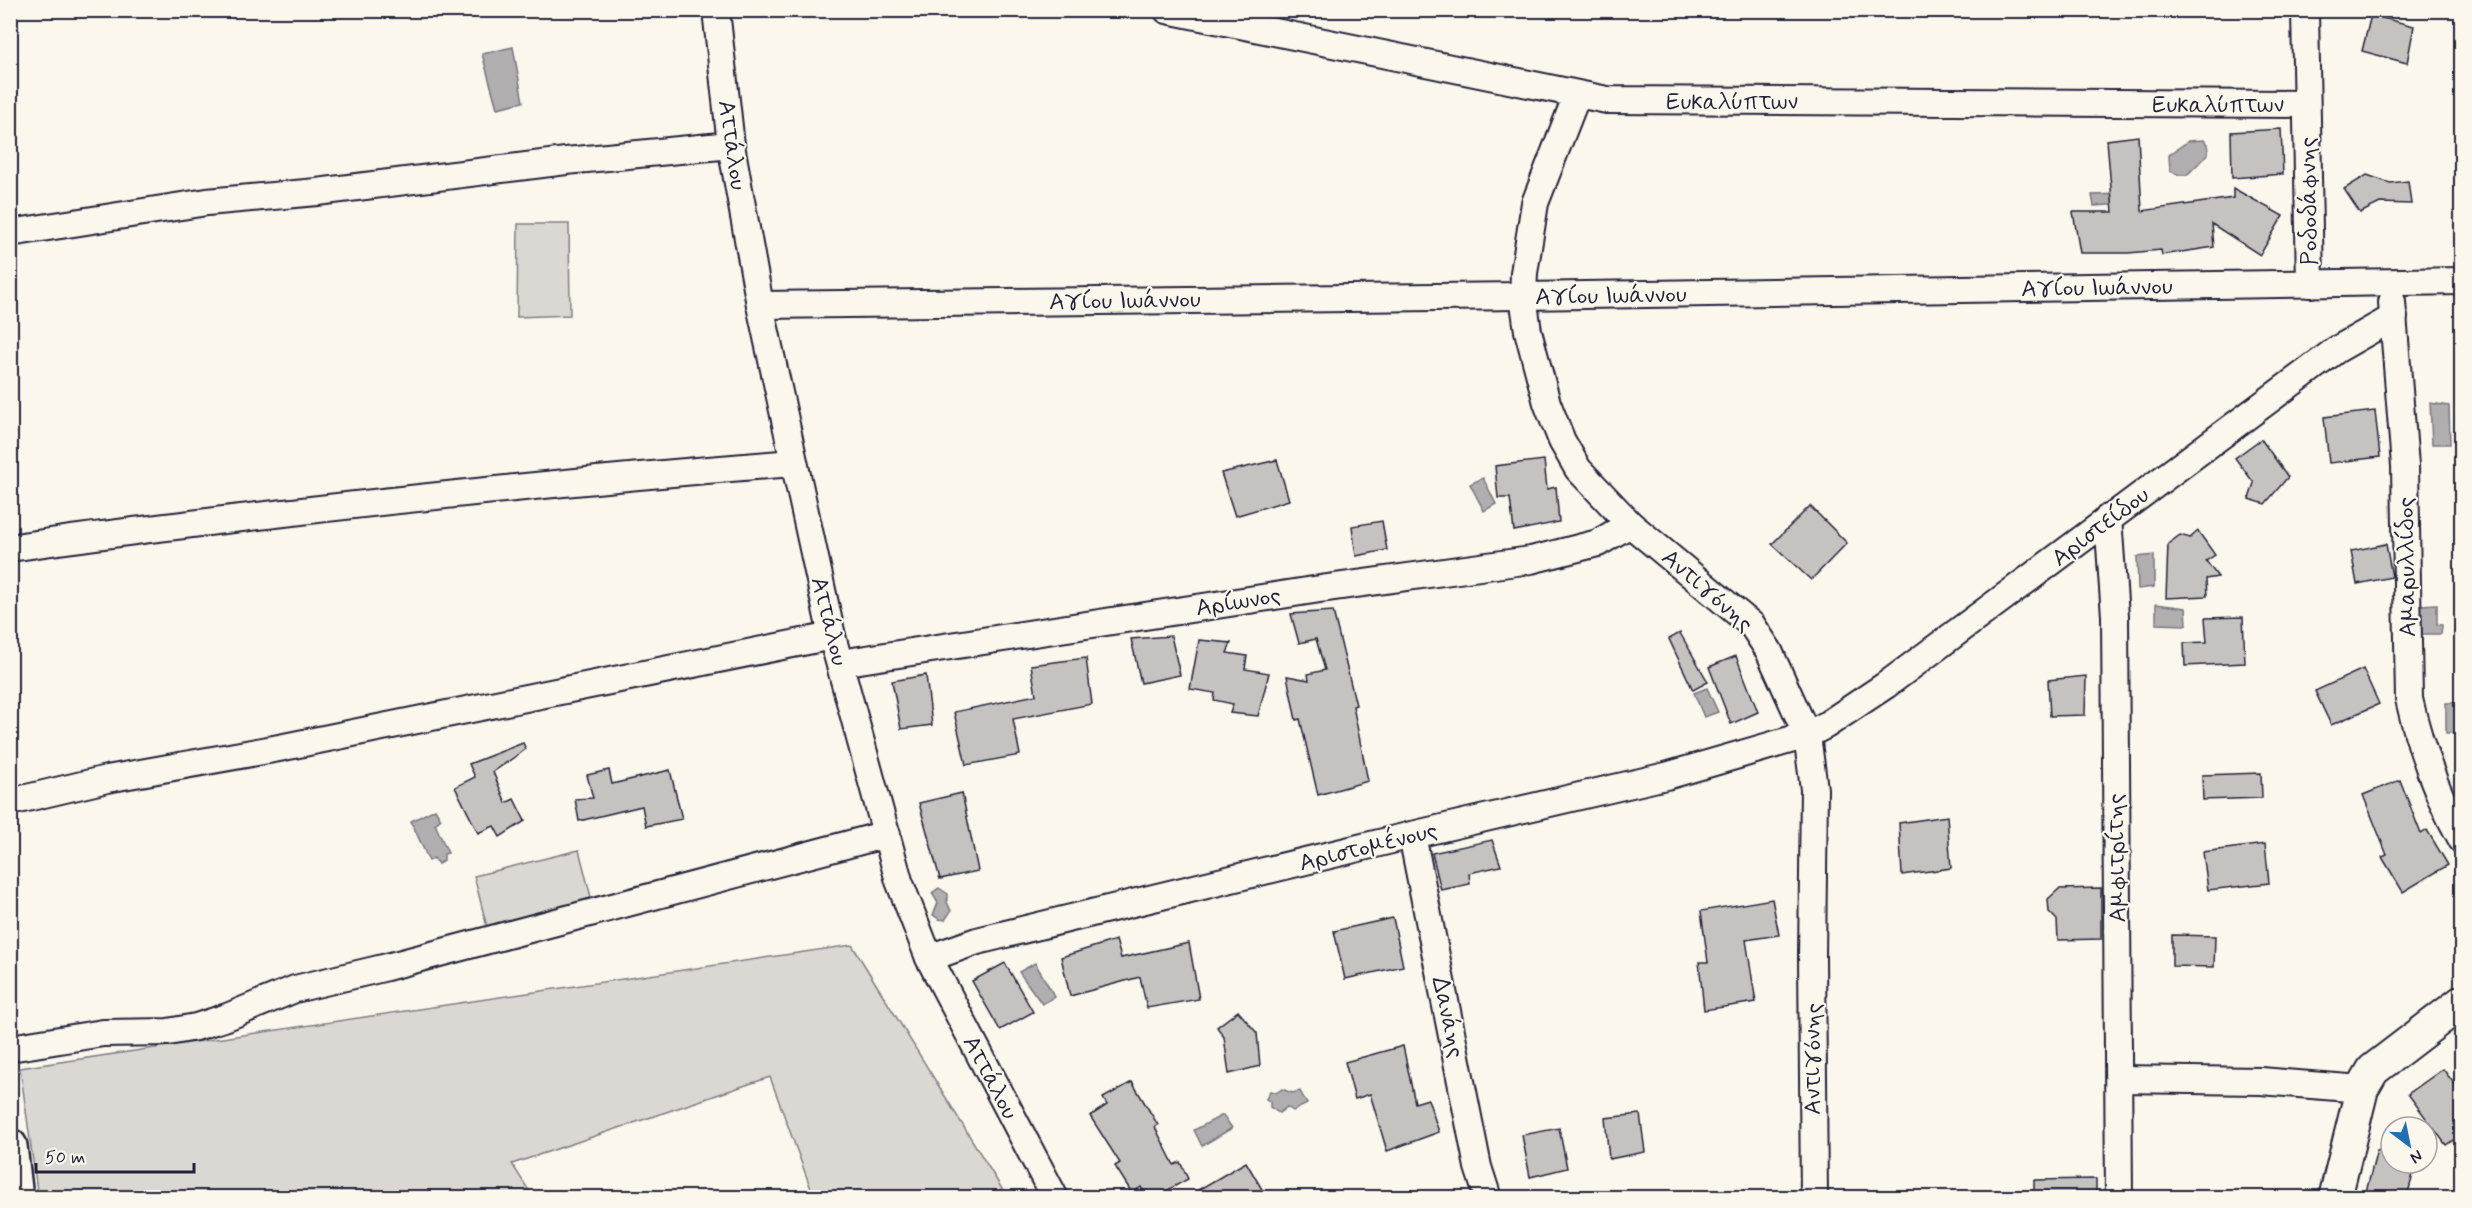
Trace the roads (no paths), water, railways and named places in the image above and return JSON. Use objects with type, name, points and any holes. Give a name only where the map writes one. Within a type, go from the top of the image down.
[{"type":"main road","points":[[10,1146],[16,1197]]},
{"type":"street","name":"Αττάλου","points":[[716,10],[730,145],[760,305],[832,636],[899,882],[929,958],[1055,1197]]},
{"type":"street","name":"Ευκαλύπτων","points":[[1167,10],[1577,95],[1623,102],[2306,104]]},
{"type":"street","name":"Ροδοδάφνης","points":[[2305,10],[2310,284]]},
{"type":"street","name":"Αντιγόνης","points":[[1577,95],[1535,203],[1525,252],[1523,296],[1533,355],[1547,403],[1562,441],[1578,469],[1630,524],[1756,630],[1774,660],[1807,735],[1813,774],[1815,828],[1812,957],[1814,1197]]},
{"type":"street","points":[[10,233],[207,202],[316,192],[567,161],[730,145]]},
{"type":"street","name":"Αγίου Ιωάννου","points":[[760,305],[2462,281]]},
{"type":"street","name":"Αμαρυλλίδος","points":[[2391,283],[2405,466],[2409,699],[2430,770],[2462,840]]},
{"type":"street","name":"Αριστείδου","points":[[1807,735],[1887,686],[2108,518],[2336,350],[2394,317]]},
{"type":"street","points":[[10,548],[70,538],[574,480],[794,463]]},
{"type":"street","name":"Αμφιτρίτης","points":[[2108,518],[2115,616],[2119,1197]]},
{"type":"street","name":"Αρίωνος","points":[[840,663],[1297,592],[1531,560],[1598,543],[1630,524]]},
{"type":"street","points":[[10,802],[107,779],[279,748],[832,636]]},
{"type":"street","name":"Αριστομένους","points":[[929,958],[977,941],[1412,835],[1666,777],[1807,735]]},
{"type":"street","points":[[10,1048],[103,1033],[168,1032],[196,1027],[295,989],[394,965],[887,834]]},
{"type":"street","name":"Δανάης","points":[[1412,835],[1479,1167],[1488,1197]]},
{"type":"street","points":[[2335,1197],[2362,1089],[2382,1061],[2462,1002]]},
{"type":"street","points":[[2119,1079],[2261,1081],[2362,1089]]}]
